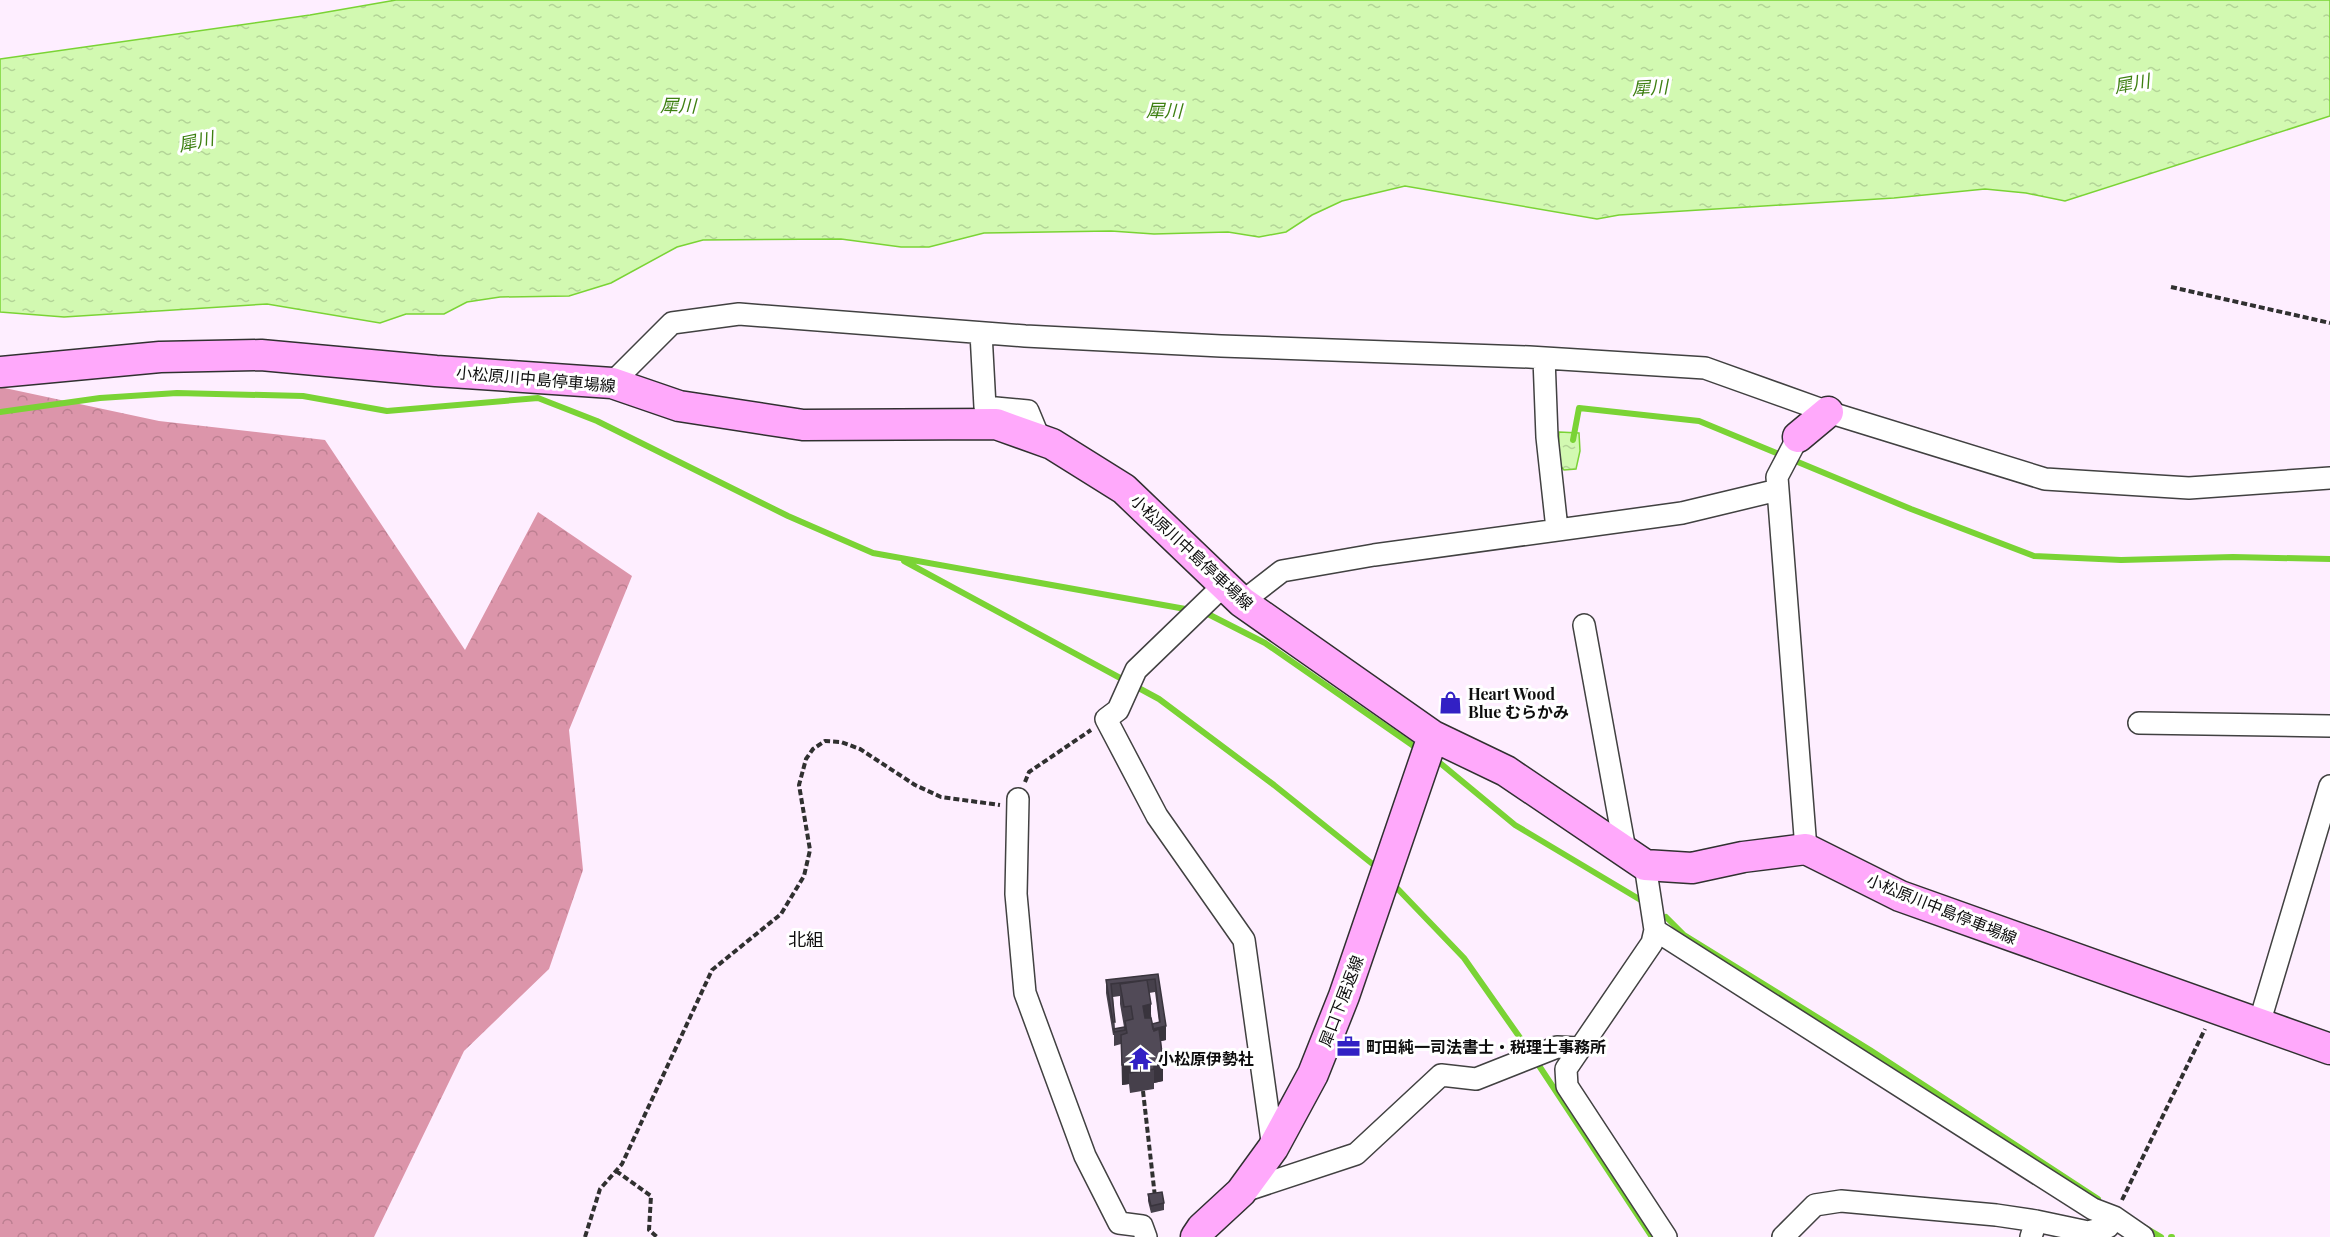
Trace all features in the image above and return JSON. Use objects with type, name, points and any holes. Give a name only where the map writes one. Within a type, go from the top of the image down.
[{"type":"main road","name":"小松原川中島停車場線","points":[[0,372],[160,357],[261,355],[435,371],[612,383],[679,406],[803,424],[996,424],[1052,444],[1124,489],[1233,593],[1433,736],[1506,771],[1635,857],[1692,868],[1743,857],[1806,849],[1900,896],[2330,1048]]},
{"type":"main road","points":[[1798,437],[1828,412]]},
{"type":"main road","name":"犀口下居返線","points":[[1196,1237],[1202,1228],[1241,1192],[1273,1148],[1313,1074],[1344,996],[1433,736]]},
{"type":"street","points":[[612,383],[672,323],[739,314],[981,333],[1221,346],[1544,358],[1705,368],[1828,412],[2045,479],[2189,488],[2330,478]]},
{"type":"street","points":[[981,333],[985,407],[1028,411],[1040,440]]},
{"type":"street","points":[[1544,358],[1547,437],[1557,529]]},
{"type":"street","points":[[1798,437],[1778,483],[1806,849]]},
{"type":"street","points":[[1273,1148],[1244,940],[1157,816],[1106,719],[1118,710],[1136,670],[1233,593],[1282,571],[1374,555],[1682,513],[1778,483]]},
{"type":"street","points":[[1584,626],[1635,857],[1655,930],[1652,943],[1566,1069],[1567,1086],[1666,1237]]},
{"type":"street","points":[[2139,723],[2330,726]]},
{"type":"street","points":[[2259,1024],[2330,786]]},
{"type":"street","points":[[1018,799],[1016,894],[1025,993],[1085,1156],[1119,1223],[1142,1226],[1146,1237]]},
{"type":"street","points":[[1655,930],[2093,1209],[2114,1217],[2143,1237]]},
{"type":"street","points":[[1241,1192],[1356,1154],[1441,1075],[1476,1079],[1557,1047],[1580,1048]]},
{"type":"street","points":[[1783,1237],[1815,1204],[1840,1201],[1996,1215],[2033,1229],[2088,1232],[2108,1227],[2114,1217]]},
{"type":"path","points":[[2171,287],[2330,323]]},
{"type":"path","points":[[585,1237],[600,1189],[622,1164],[712,970],[781,914],[804,876],[810,850],[799,785],[806,759],[813,749],[825,741],[842,742],[860,750],[915,785],[941,797],[1003,806],[1018,799],[1029,772],[1106,719]]},
{"type":"path","points":[[2114,1217],[2215,1009]]},
{"type":"path","points":[[1143,1091],[1155,1200]]},
{"type":"path","points":[[616,1171],[651,1196],[649,1230],[657,1237]]},
{"type":"green space","points":[[0,387],[159,421],[325,440],[465,650],[538,512],[632,576],[569,730],[583,870],[549,969],[464,1051],[374,1237],[0,1237]]},
{"type":"water","name":"犀川","points":[[396,0],[2330,0],[2330,116],[2065,201],[2026,193],[1985,189],[1894,198],[1619,215],[1597,219],[1405,186],[1342,201],[1312,215],[1286,232],[1259,237],[1228,232],[984,233],[929,247],[901,247],[841,239],[703,240],[677,247],[611,283],[569,296],[500,297],[467,302],[444,314],[406,314],[380,323],[267,304],[64,317],[0,312],[0,59],[310,15]]},
{"type":"water","points":[[1559,432],[1579,433],[1580,451],[1576,469],[1564,470],[1558,463]]},
{"type":"building","points":[[1158,974],[1166,1026],[1153,1029],[1152,1024],[1160,1022],[1155,979],[1111,984],[1115,1022],[1113,1022],[1106,980]]},
{"type":"building","points":[[1147,980],[1151,1004],[1143,1006],[1145,1018],[1151,1018],[1154,1031],[1159,1029],[1163,1061],[1154,1064],[1154,1069],[1130,1073],[1129,1064],[1122,1065],[1121,1035],[1127,1033],[1125,1021],[1133,1019],[1131,1006],[1124,1007],[1120,984]]},
{"type":"building","points":[[1125,1027],[1125,1030],[1114,1032],[1114,1029]]},
{"type":"building","points":[[1162,1192],[1164,1203],[1151,1206],[1148,1194]]},
{"type":"waterway","points":[[0,412],[100,398],[177,393],[303,396],[387,411],[538,398],[597,421],[788,516],[873,553],[1191,610]]},
{"type":"waterway","points":[[1573,440],[1579,408],[1699,421],[1911,509],[2034,556],[2121,560],[2233,557],[2330,559]]},
{"type":"waterway","points":[[904,561],[1159,699],[1274,785],[1375,866]]},
{"type":"waterway","points":[[1206,613],[1265,643],[1415,747]]},
{"type":"waterway","points":[[1440,763],[1515,825],[1644,902]]},
{"type":"waterway","points":[[1394,885],[1464,958],[1530,1052],[1652,1237]]},
{"type":"waterway","points":[[1666,917],[1684,935],[1870,1050],[2098,1199]]},
{"type":"waterway","points":[[2144,1227],[2161,1237]]},
{"type":"place","name":"Heart Wood Blue むらかみ","points":[[1450,703]]},
{"type":"place","name":"町田純一司法書士・税理士事務所","points":[[1348,1047]]},
{"type":"place","name":"小松原伊勢社","points":[[1140,1059]]},
{"type":"district","name":"北組","points":[[806,940]]}]
